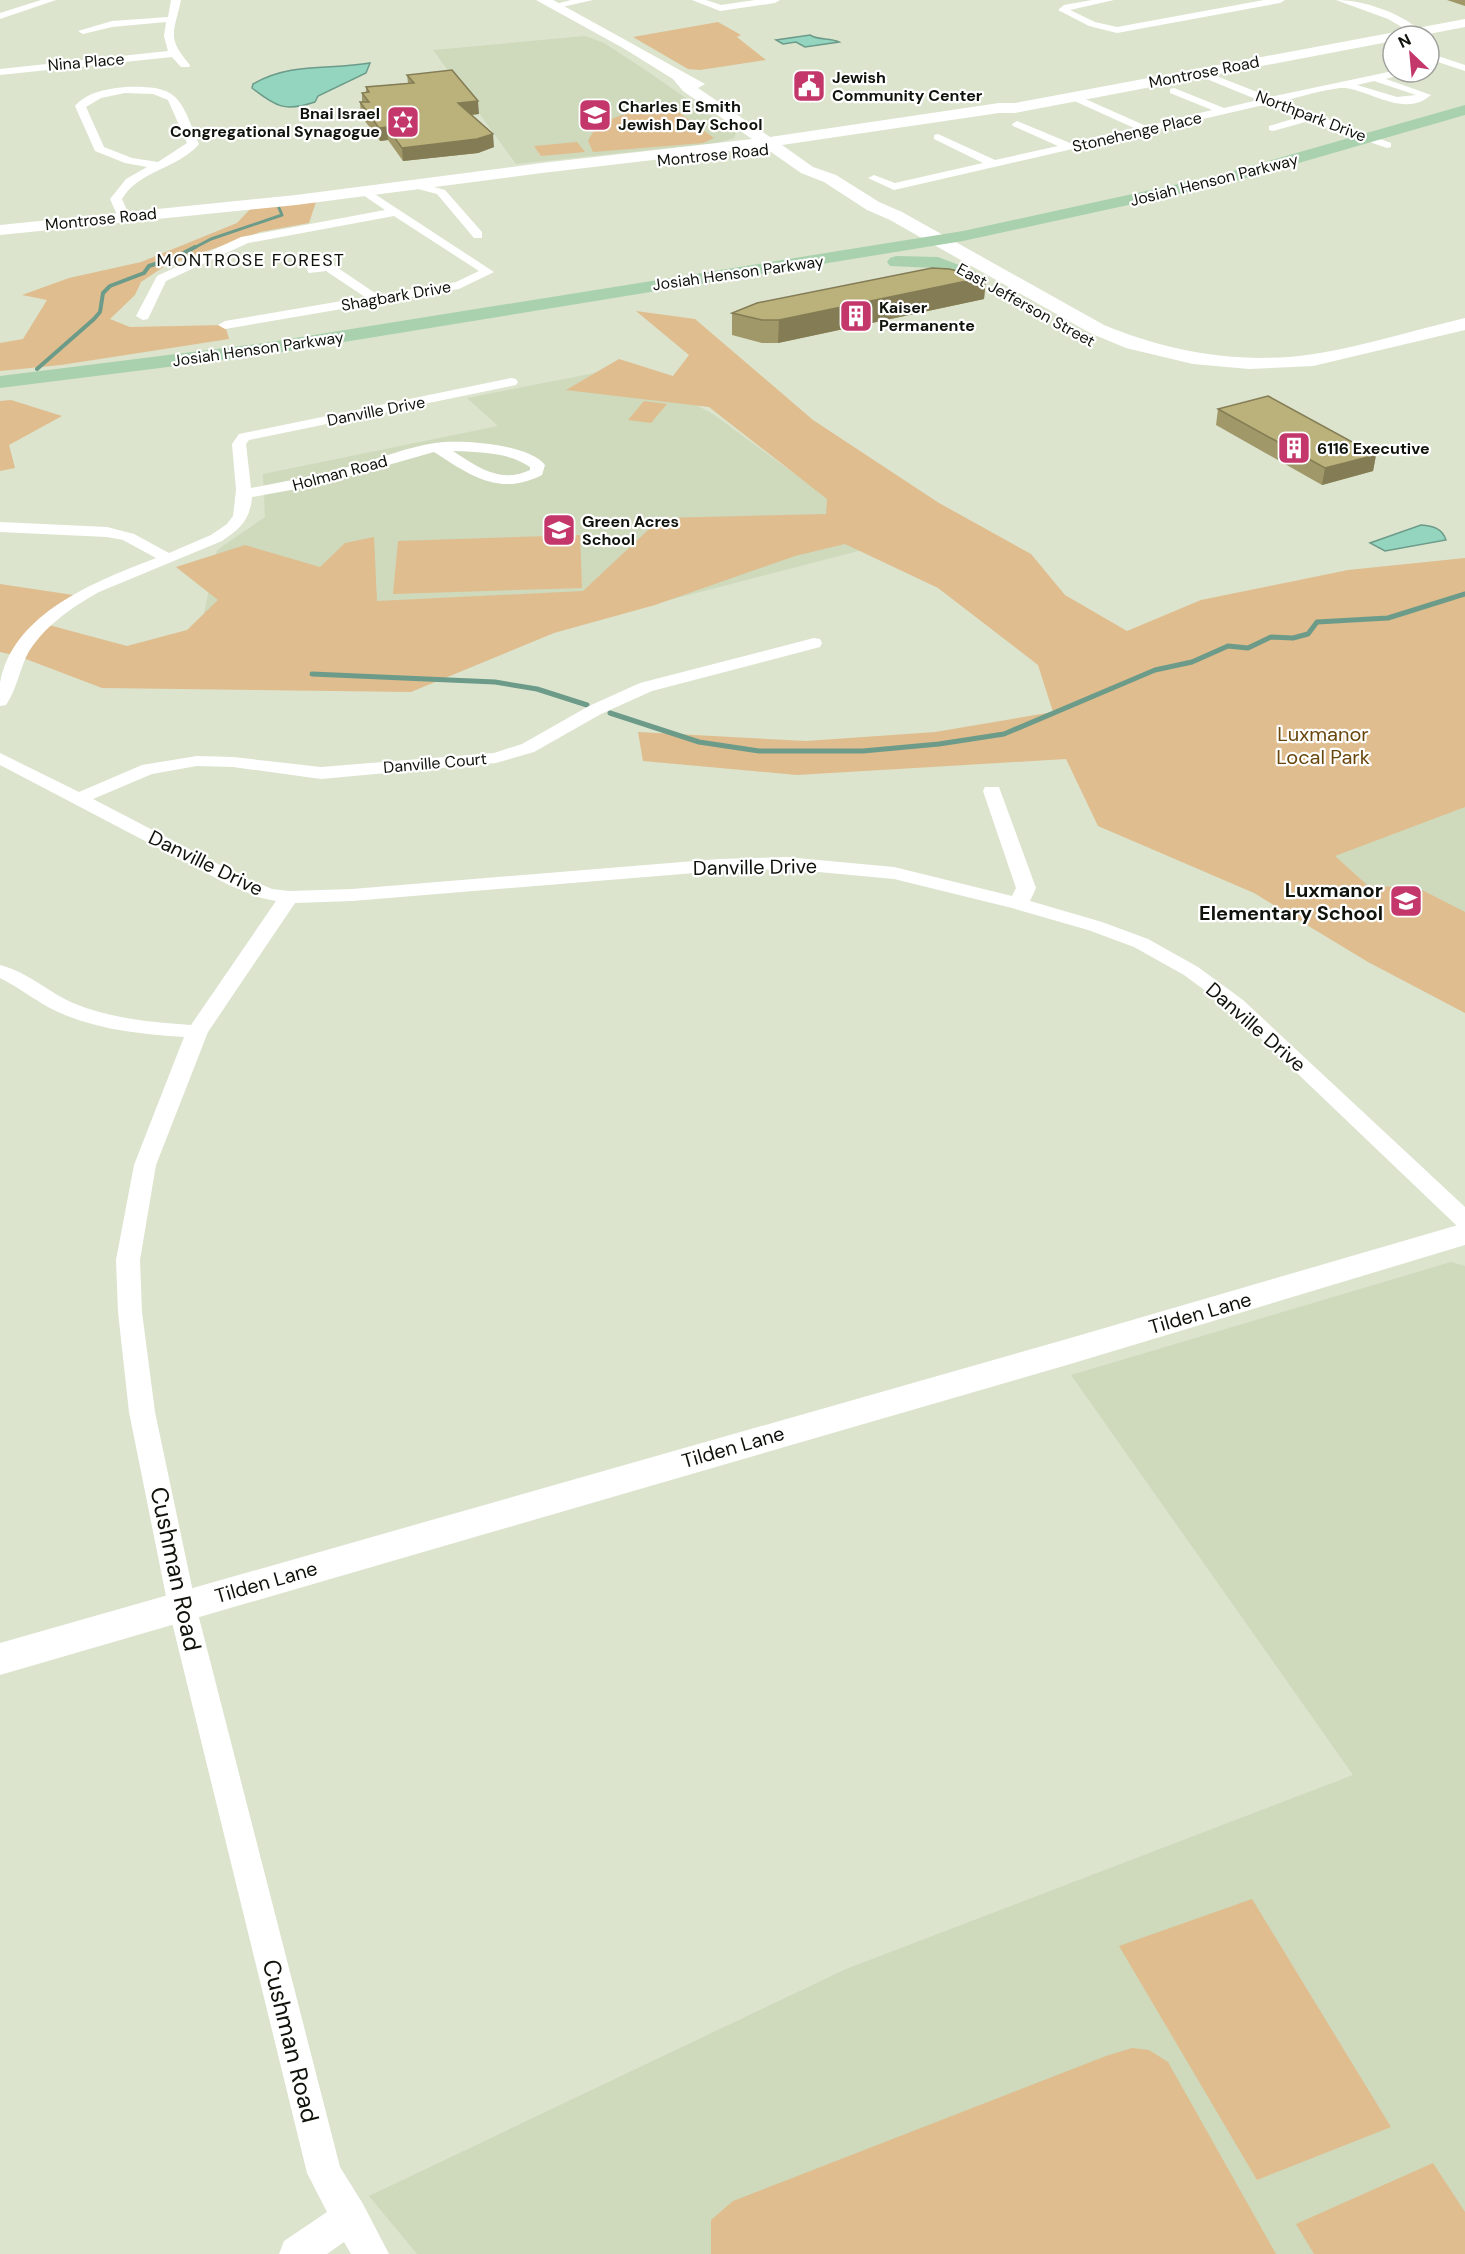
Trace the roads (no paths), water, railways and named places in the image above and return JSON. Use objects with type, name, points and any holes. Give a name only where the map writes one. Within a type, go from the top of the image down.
[{"type":"main road","name":"Josiah Henson Parkway","points":[[935,247],[1246,173],[1465,110]]},
{"type":"main road","name":"Josiah Henson Parkway","points":[[0,392],[255,361],[526,315],[667,295],[1145,210],[1241,186],[1465,123]]},
{"type":"main road","points":[[878,257],[898,241],[897,232],[885,219]]},
{"type":"main road","name":"Josiah Henson Parkway","points":[[0,382],[264,349],[525,305],[762,270],[878,257]]},
{"type":"main road","points":[[878,257],[929,261],[968,275]]},
{"type":"main road","points":[[667,295],[672,289],[679,287],[762,270]]},
{"type":"street","points":[[0,16],[51,0]]},
{"type":"street","points":[[176,0],[168,45],[172,54],[185,65]]},
{"type":"street","points":[[548,3],[588,0]]},
{"type":"street","points":[[697,0],[720,8],[727,8],[775,0]]},
{"type":"street","points":[[1109,0],[1067,7],[1063,10],[1092,24],[1117,30],[1280,0]]},
{"type":"street","points":[[1341,0],[1391,16],[1404,24]]},
{"type":"street","name":"East Jefferson Street","points":[[548,3],[678,76],[688,88],[782,147],[807,170],[822,173],[885,219],[1060,321],[1089,341],[1119,352],[1191,363]]},
{"type":"street","points":[[83,31],[124,22],[173,19]]},
{"type":"street","name":"Montrose Road","points":[[1441,28],[1465,23]]},
{"type":"street","name":"Montrose Road","points":[[0,230],[364,191],[415,187],[447,188],[782,147],[1008,112],[1016,116],[1074,97],[1381,41]]},
{"type":"street","name":"Nina Place","points":[[0,72],[172,54]]},
{"type":"street","points":[[1441,60],[1465,68]]},
{"type":"street","points":[[1441,64],[1448,63]]},
{"type":"street","name":"Northpark Drive","points":[[1201,73],[1387,145]]},
{"type":"street","name":"Stonehenge Place","points":[[874,178],[894,188],[1381,77]]},
{"type":"street","points":[[1343,84],[1399,101],[1411,101],[1426,95],[1374,78]]},
{"type":"street","points":[[124,217],[116,199],[119,191],[127,183],[182,155],[193,144],[172,98],[162,93],[127,90],[106,93],[83,102],[80,106],[99,149],[129,161],[160,166]]},
{"type":"street","points":[[1174,92],[1223,111]]},
{"type":"street","points":[[1074,97],[1148,130]]},
{"type":"street","points":[[1016,116],[1070,147]]},
{"type":"street","points":[[1273,128],[1311,117]]},
{"type":"street","points":[[938,137],[994,165]]},
{"type":"street","name":"Montrose Road","points":[[415,187],[420,183],[542,168],[782,147]]},
{"type":"street","points":[[447,188],[450,206],[459,211],[478,235]]},
{"type":"street","name":"Shagbark Drive","points":[[225,325],[459,285],[488,272],[364,191]]},
{"type":"street","points":[[143,316],[161,279],[245,240],[395,212]]},
{"type":"street","name":"East Jefferson Street","points":[[935,247],[968,275],[1060,321]]},
{"type":"street","points":[[313,270],[328,267],[376,299]]},
{"type":"street","points":[[1191,363],[1295,362],[1334,356],[1465,324]]},
{"type":"street","points":[[1191,363],[1246,374],[1313,373],[1359,367],[1465,340]]},
{"type":"street","points":[[1398,341],[1419,352]]},
{"type":"street","name":"Danville Drive","points":[[0,701],[18,656],[44,624],[94,588],[196,548],[235,526],[241,519],[239,444],[244,437],[493,388],[511,382]]},
{"type":"street","name":"Holman Road","points":[[242,494],[318,480],[436,447],[519,455],[532,459],[538,465],[537,472],[526,480],[512,482],[495,480],[436,447]]},
{"type":"street","points":[[0,527],[107,532],[128,537],[167,558]]},
{"type":"street","name":"Danville Court","points":[[78,799],[148,769],[197,761],[233,762],[321,773],[496,758],[528,748],[595,710],[646,687],[814,643]]},
{"type":"street","name":"Danville Drive","points":[[0,758],[236,881],[268,894],[288,897],[352,895],[719,865],[786,862],[894,873],[1019,904],[1095,926],[1131,939],[1191,971],[1236,1004],[1465,1221]]},
{"type":"street","points":[[992,791],[1026,888],[1019,904]]},
{"type":"street","name":"Cushman Road","points":[[288,897],[197,1032],[145,1165],[128,1260],[130,1312],[142,1412],[182,1606],[324,2173],[371,2254]]},
{"type":"street","points":[[0,971],[15,976],[63,1007],[79,1012],[135,1026],[197,1032]]},
{"type":"street","name":"Tilden Lane","points":[[0,1659],[1067,1352],[1465,1234]]},
{"type":"street","points":[[297,2254],[351,2216]]},
{"type":"water","points":[[810,35],[839,42],[805,47],[796,42],[783,44],[776,40]]},
{"type":"water","points":[[370,63],[366,73],[318,96],[315,102],[296,107],[281,106],[252,88],[253,84],[282,72]]},
{"type":"water","points":[[1421,525],[1436,528],[1446,540],[1385,551],[1370,543]]},
{"type":"waterway","points":[[192,249],[211,239],[282,215],[279,208]]},
{"type":"waterway","points":[[37,369],[94,319],[100,312],[103,293],[110,286],[144,273],[149,266],[174,258],[195,247]]},
{"type":"waterway","points":[[610,713],[699,742],[759,751],[863,751],[939,744],[1004,734],[1155,670],[1192,662],[1228,646],[1248,648],[1271,637],[1293,638],[1308,634],[1317,622],[1388,618],[1465,594]]},
{"type":"waterway","points":[[312,674],[495,682],[537,689],[587,705]]},
{"type":"place","name":"Jewish Community Center","points":[[809,86]]},
{"type":"place","name":"Charles E Smith Jewish Day School","points":[[595,115]]},
{"type":"place","name":"Bnai Israel Congregational Synagogue","points":[[403,122]]},
{"type":"place","name":"Kaiser Permanente","points":[[856,316]]},
{"type":"place","name":"6116 Executive","points":[[1294,448]]},
{"type":"place","name":"Green Acres School","points":[[559,530]]},
{"type":"place","name":"Luxmanor Elementary School","points":[[1406,901]]},
{"type":"district","name":"MONTROSE FOREST","points":[[251,260]]},
{"type":"park label","name":"Luxmanor Local Park","points":[[1323,746]]}]
